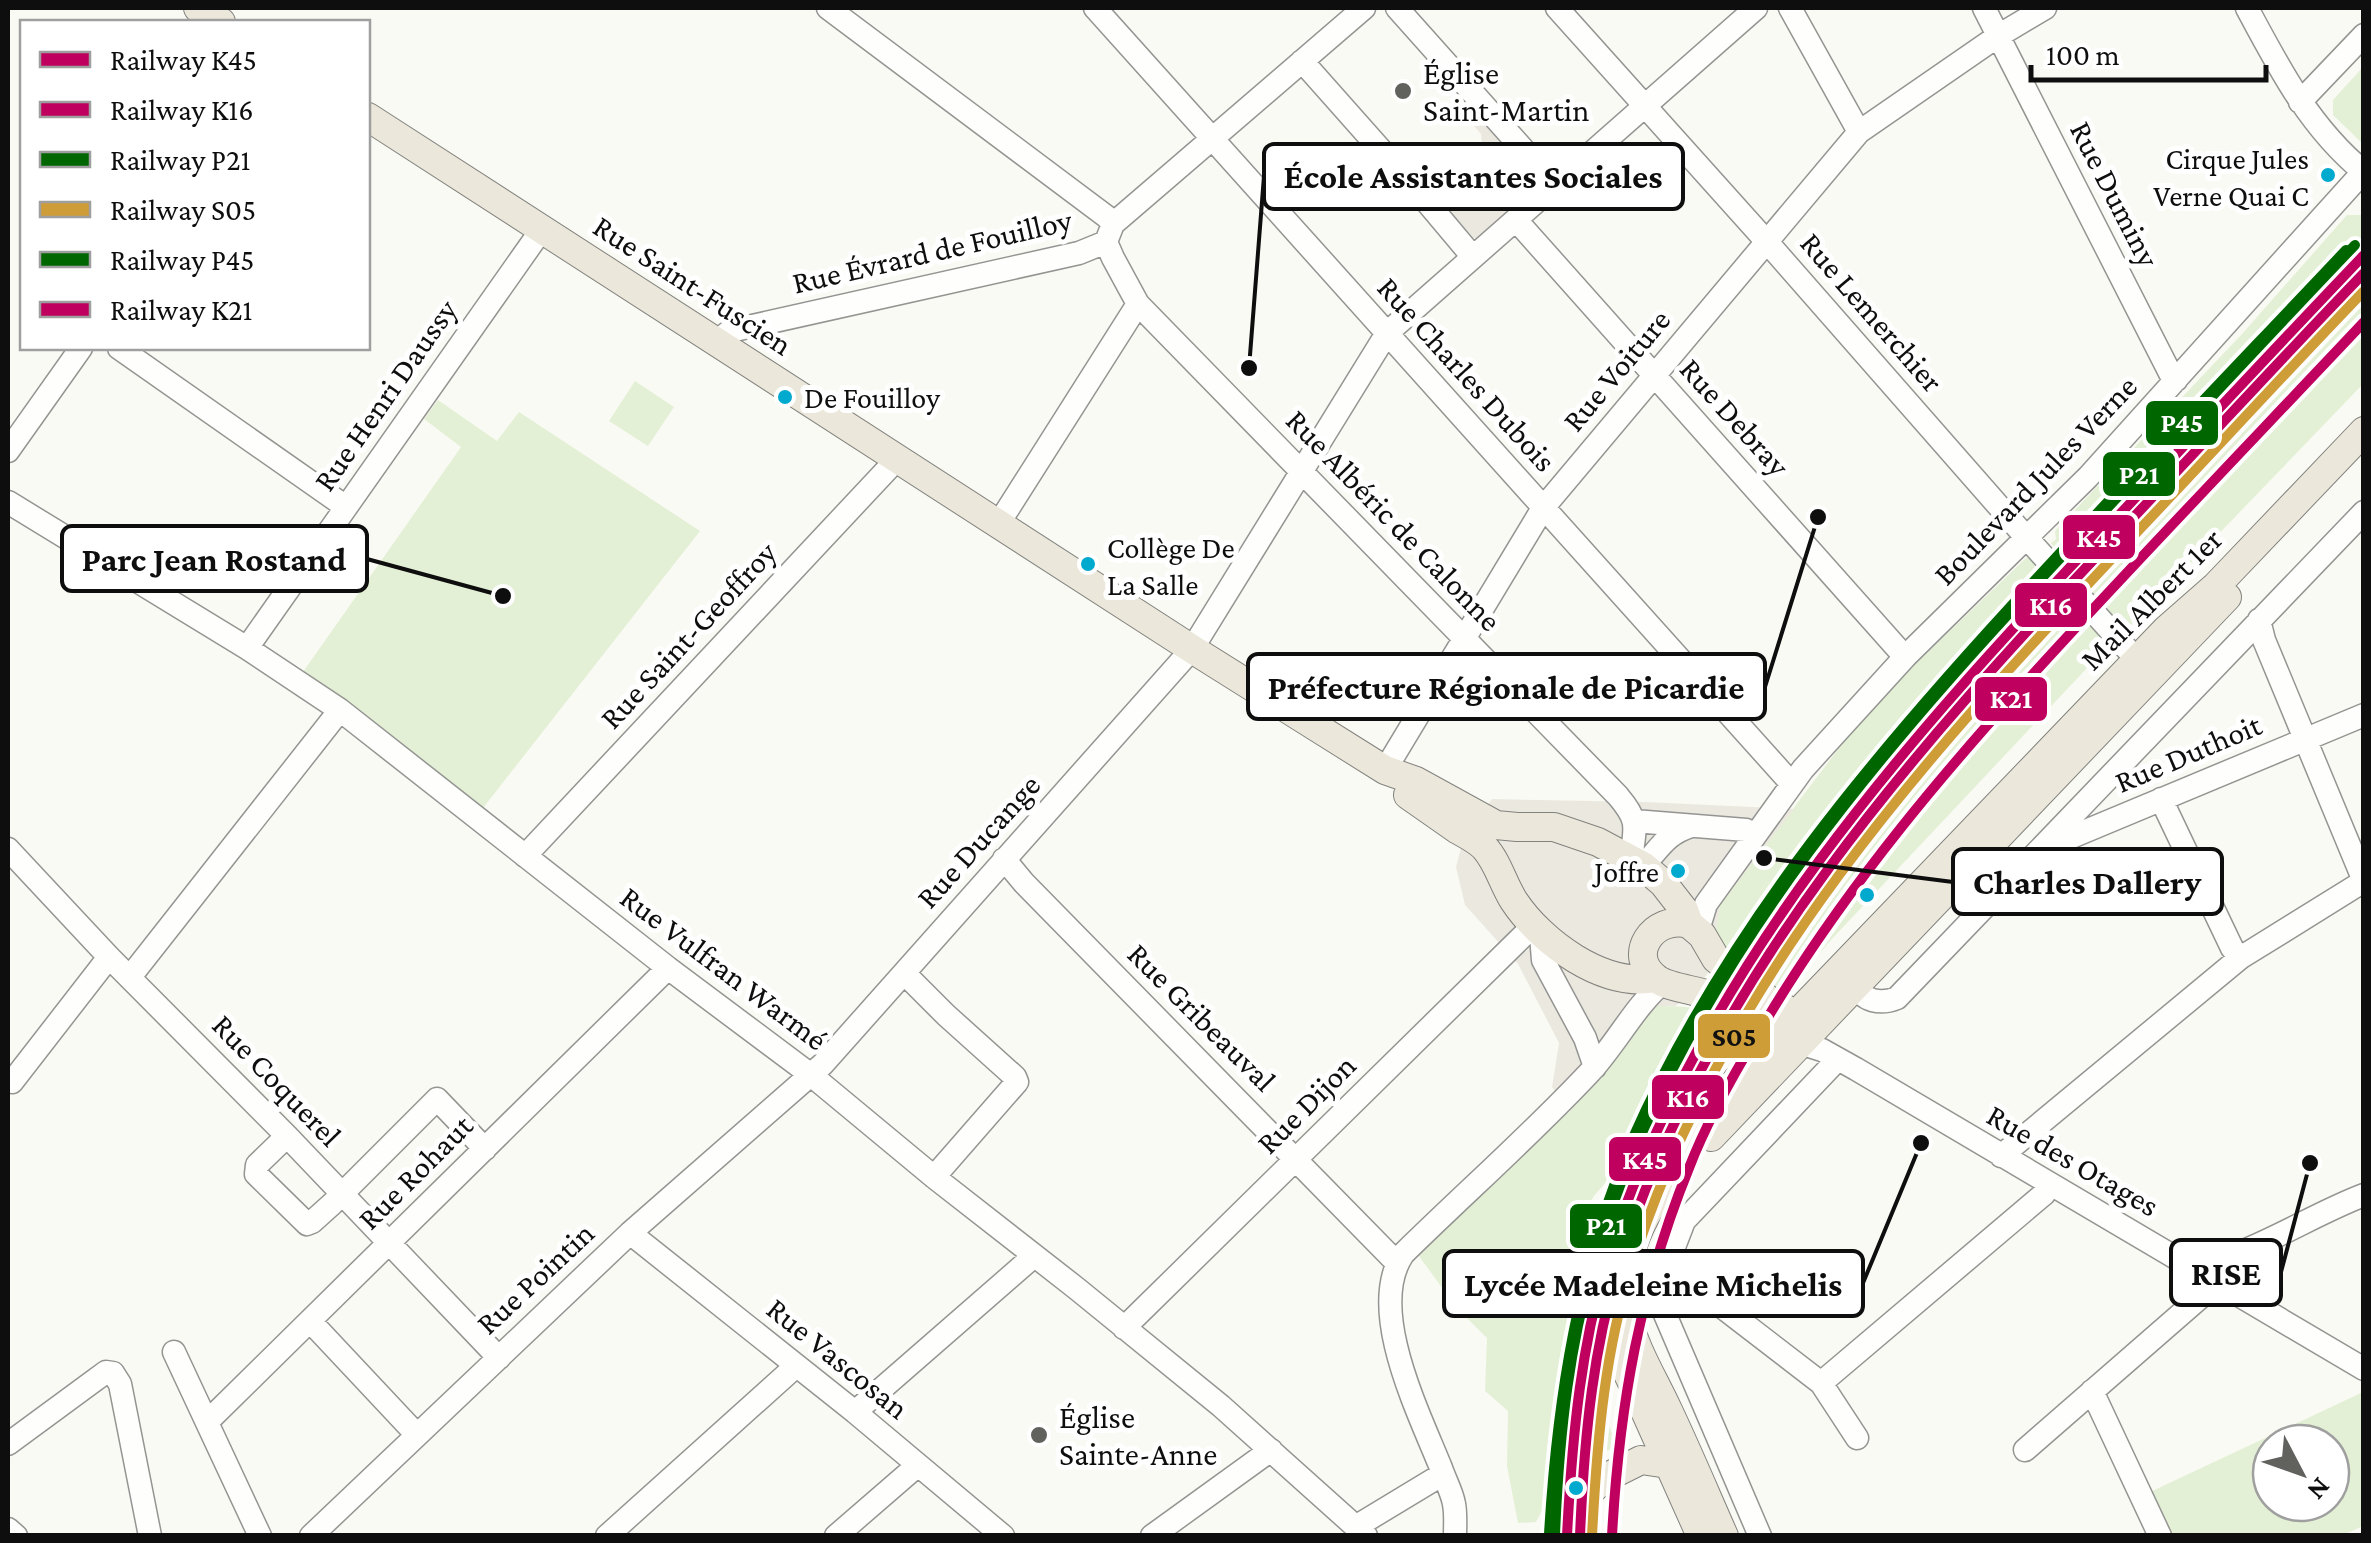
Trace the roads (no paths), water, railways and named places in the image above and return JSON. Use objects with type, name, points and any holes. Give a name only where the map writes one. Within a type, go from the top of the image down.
[{"type":"main road","name":"Rue Saint-Fuscien","points":[[370,118],[1192,648],[1385,770],[1416,781],[1475,828]]},
{"type":"main road","name":"Mail Albert 1er","points":[[1807,1039],[2128,650],[2176,620],[2216,586],[2364,430]]},
{"type":"main road","name":"Mail Albert 1er","points":[[1807,1039],[1855,984],[2364,456]]},
{"type":"main road","points":[[1698,934],[1707,963],[1699,976],[1686,984],[1614,976],[1570,954],[1537,930],[1506,889],[1475,828],[1554,827],[1637,862],[1674,896],[1724,966],[1807,1039]]},
{"type":"main road","points":[[1493,860],[1500,842],[1517,828]]},
{"type":"main road","points":[[1698,934],[1669,922],[1660,926],[1646,940],[1644,961],[1665,982],[1702,993],[1807,1039]]},
{"type":"main road","points":[[1724,1536],[1679,1460],[1608,1323],[1601,1292],[1603,1262],[1620,1217],[1634,1194],[1807,1039]]},
{"type":"main road","points":[[1566,1530],[1605,1498],[1679,1460]]},
{"type":"main road","points":[[1679,1460],[1701,1536]]},
{"type":"street","points":[[828,8],[1092,205],[1110,233],[1364,8]]},
{"type":"street","name":"Rue Charles Dubois","points":[[1095,8],[1791,783]]},
{"type":"street","points":[[1327,8],[1344,25]]},
{"type":"street","points":[[1397,8],[1555,185]]},
{"type":"street","name":"Rue Lemerchier","points":[[1557,8],[2128,650]]},
{"type":"street","name":"Rue Ducange","points":[[811,1075],[1192,648],[1387,334],[1756,8]]},
{"type":"street","points":[[1790,8],[1859,132]]},
{"type":"street","name":"Rue Duminy","points":[[1984,8],[2176,380]]},
{"type":"street","name":"Rue Voiture","points":[[1385,770],[1543,508],[1859,132],[2045,8]]},
{"type":"street","points":[[2247,8],[2300,102],[2363,172]]},
{"type":"street","points":[[2300,102],[2364,35]]},
{"type":"street","points":[[1302,61],[1473,257]]},
{"type":"street","name":"Boulevard Jules Verne","points":[[1698,934],[1706,904],[1791,783],[1904,658],[2034,545],[2088,477],[2363,172]]},
{"type":"street","name":"Rue Debray","points":[[1516,220],[1904,658]]},
{"type":"street","name":"Rue Henri Daussy","points":[[247,648],[542,229]]},
{"type":"street","name":"Rue Albéric de Calonne","points":[[1110,233],[1113,258],[1138,304],[1618,796],[1634,821]]},
{"type":"street","name":"Rue Évrard de Fouilloy","points":[[716,342],[730,331],[1079,253],[1110,233]]},
{"type":"street","points":[[999,524],[1138,304]]},
{"type":"street","points":[[8,451],[79,350]]},
{"type":"street","points":[[122,350],[346,507]]},
{"type":"street","name":"Rue Saint-Geoffroy","points":[[525,856],[898,458]]},
{"type":"street","name":"Rue Vulfran Warmé","points":[[8,502],[247,648],[340,710],[668,968],[811,1075],[1124,1328],[1361,1531]]},
{"type":"street","points":[[1855,984],[1860,994],[1872,1001],[1896,998],[2364,512]]},
{"type":"street","points":[[2001,1156],[2240,958],[2364,881],[2259,620]]},
{"type":"street","points":[[130,977],[340,710]]},
{"type":"street","name":"Rue Duthoit","points":[[2037,851],[2364,715]]},
{"type":"street","points":[[2162,800],[2240,958]]},
{"type":"street","points":[[1637,862],[1634,821],[1746,830],[1754,834]]},
{"type":"street","points":[[1637,862],[1675,831],[1691,826]]},
{"type":"street","name":"Rue Coquerel","points":[[8,849],[498,1358]]},
{"type":"street","name":"Rue Gribeauval","points":[[1004,859],[1024,884],[1396,1263]]},
{"type":"street","points":[[1537,930],[1543,960],[1584,1038],[1594,1067]]},
{"type":"street","name":"Rue Dijon","points":[[1124,1328],[1537,930]]},
{"type":"street","points":[[12,1082],[109,957]]},
{"type":"street","name":"Rue Rohaut","points":[[207,1422],[668,968]]},
{"type":"street","points":[[904,973],[1017,1082],[934,1177]]},
{"type":"street","points":[[1455,1536],[1454,1503],[1391,1327],[1389,1297],[1396,1263],[1594,1067],[1642,1003],[1665,982]]},
{"type":"street","points":[[1760,1536],[1661,1305],[1684,1221],[1807,1039]]},
{"type":"street","name":"Rue des Otages","points":[[1807,1039],[2364,1369]]},
{"type":"street","name":"Rue Pointin","points":[[311,1536],[630,1233],[811,1075]]},
{"type":"street","points":[[288,1136],[257,1165],[256,1174],[307,1224],[437,1099],[485,1149]]},
{"type":"street","points":[[1821,1383],[2044,1194],[2050,1184]]},
{"type":"street","points":[[2192,1266],[2248,1250],[2364,1195]]},
{"type":"street","name":"Rue Vascosan","points":[[630,1233],[1003,1536]]},
{"type":"street","points":[[855,1412],[1034,1256]]},
{"type":"street","points":[[1669,1266],[1821,1383],[1857,1438]]},
{"type":"street","points":[[2025,1450],[2204,1294],[2214,1281]]},
{"type":"street","points":[[310,1320],[417,1435]]},
{"type":"street","points":[[174,1352],[260,1536]]},
{"type":"street","points":[[607,1536],[796,1366]]},
{"type":"street","points":[[8,1444],[106,1372],[113,1373],[120,1384],[150,1536]]},
{"type":"street","points":[[2092,1392],[2160,1536]]},
{"type":"street","points":[[1152,1536],[1271,1450]]},
{"type":"street","points":[[836,1536],[918,1465]]},
{"type":"street","points":[[1361,1531],[1443,1474]]},
{"type":"street","points":[[8,1528],[16,1536]]},
{"type":"rail line","name":"P21","points":[[1555,1535],[1567,1387],[1580,1314],[1600,1242],[1640,1138],[1688,1039],[1745,945],[1808,854],[1947,682],[2355,245]]},
{"type":"rail line","name":"P45","points":[[1549,1534],[1558,1433],[1573,1333],[1597,1235],[1632,1140],[1713,986],[1810,843],[1920,708],[2074,538],[2346,250]]},
{"type":"rail line","name":"K45","points":[[1567,1536],[1580,1389],[1593,1316],[1612,1244],[1652,1141],[1701,1043],[1758,949],[1820,859],[1959,689],[2364,255]]},
{"type":"rail line","name":"K16","points":[[1580,1536],[1592,1390],[1613,1283],[1624,1248],[1664,1146],[1712,1050],[1767,957],[1828,869],[1965,701],[2364,273]]},
{"type":"rail line","name":"S05","points":[[1592,1536],[1604,1392],[1625,1287],[1675,1152],[1722,1056],[1777,964],[1839,876],[1974,709],[2364,291]]},
{"type":"rail line","name":"K21","points":[[1612,1536],[1627,1395],[1657,1258],[1712,1116],[1791,980],[1863,876],[1983,730],[2364,322]]},
{"type":"place","name":"Église Saint-Martin","points":[[1403,91]]},
{"type":"place","name":"Cirque Jules Verne Quai C","points":[[2328,175]]},
{"type":"place","name":"École Assistantes Sociales","points":[[1249,368]]},
{"type":"place","name":"De Fouilloy","points":[[785,397]]},
{"type":"place","name":"Préfecture Régionale de Picardie","points":[[1818,517]]},
{"type":"place","name":"Collège De La Salle","points":[[1088,564]]},
{"type":"place","name":"Parc Jean Rostand","points":[[503,596]]},
{"type":"place","name":"Charles Dallery","points":[[1764,858]]},
{"type":"place","name":"Joffre","points":[[1678,871]]},
{"type":"place","name":"Lycée Madeleine Michelis","points":[[1921,1143]]},
{"type":"place","name":"RISE","points":[[2310,1163]]},
{"type":"place","name":"Église Sainte-Anne","points":[[1039,1435]]}]
